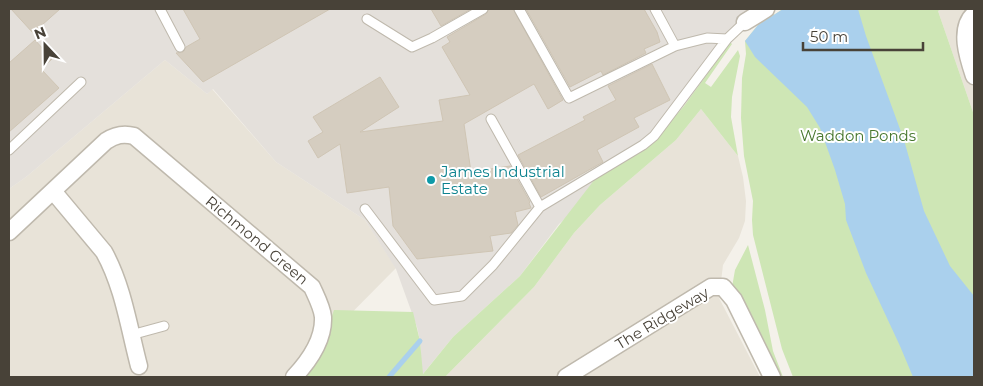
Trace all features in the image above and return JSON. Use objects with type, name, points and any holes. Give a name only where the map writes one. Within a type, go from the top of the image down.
[{"type":"street","points":[[745,22],[766,9]]},
{"type":"street","points":[[972,16],[965,33],[969,63],[974,76]]},
{"type":"street","name":"Richmond Green","points":[[53,191],[106,141],[122,134],[134,136],[312,287],[323,316],[321,335],[313,352],[294,377]]},
{"type":"street","points":[[9,232],[53,191],[104,252],[110,262],[119,287],[139,366]]},
{"type":"street","name":"The Ridgeway","points":[[566,377],[711,287],[724,287],[728,291],[772,377]]},
{"type":"lane","points":[[160,9],[180,47]]},
{"type":"lane","points":[[367,19],[412,47],[432,38],[483,9]]},
{"type":"lane","points":[[519,9],[569,98],[675,46],[707,38],[727,39]]},
{"type":"lane","points":[[655,9],[675,46]]},
{"type":"lane","points":[[366,209],[434,300],[462,296],[493,265],[540,207],[643,145],[654,136],[727,39],[745,22]]},
{"type":"lane","points":[[9,150],[81,82]]},
{"type":"lane","points":[[491,119],[540,207]]},
{"type":"lane","points":[[131,335],[164,326]]},
{"type":"shaded area","points":[[9,9],[762,9],[745,22],[684,106],[656,138],[559,224],[520,276],[453,337],[422,375],[420,341],[417,327],[396,269],[365,220],[276,162],[213,89],[207,94],[165,60],[26,177],[9,189]]},
{"type":"shaded area","points":[[942,9],[974,9],[974,115],[938,11]]},
{"type":"shaded area","points":[[165,60],[207,94],[212,89],[276,162],[365,220],[396,268],[313,352],[294,377],[9,377],[9,189],[26,177]]},
{"type":"shaded area","points":[[701,109],[738,156],[743,177],[746,201],[745,221],[739,238],[723,265],[719,298],[760,377],[445,377],[534,287],[574,233],[600,205],[676,140]]},
{"type":"green space","name":"Waddon Ponds","points":[[783,9],[942,9],[938,11],[974,115],[974,377],[793,377],[782,349],[753,235],[753,201],[744,156],[741,118],[742,78],[746,54],[745,41],[758,25]]},
{"type":"green space","points":[[730,42],[732,44],[705,83],[711,87],[738,50],[740,56],[732,97],[731,117],[738,156],[701,109],[676,140],[600,205],[574,233],[534,287],[445,377],[296,377],[320,350],[334,310],[413,312],[420,341],[423,374],[453,337],[520,276],[595,179],[644,148],[656,138],[684,106]]},
{"type":"green space","points":[[748,245],[765,310],[773,351],[783,377],[742,296],[732,287],[735,270]]},
{"type":"water","name":"Waddon Ponds","points":[[783,9],[858,9],[904,140],[924,211],[950,266],[974,296],[974,377],[913,377],[866,273],[846,220],[845,204],[820,128],[807,107],[755,57],[745,41],[758,25]]},
{"type":"building","points":[[11,9],[60,9],[33,33]]},
{"type":"building","points":[[183,9],[330,9],[203,82],[176,53],[183,52],[186,47],[200,39]]},
{"type":"building","points":[[431,9],[471,9],[441,26]]},
{"type":"building","points":[[489,9],[513,9],[563,100],[548,109],[534,84],[464,124],[471,172],[510,166],[530,202],[531,208],[515,212],[518,225],[511,233],[490,236],[493,251],[417,259],[393,226],[389,187],[347,193],[340,144],[318,158],[308,141],[323,132],[313,117],[380,77],[399,107],[360,132],[443,121],[439,100],[470,95],[442,47],[450,42],[447,37],[486,14]]},
{"type":"building","points":[[526,9],[644,9],[657,32],[660,42],[644,49],[646,53],[603,75],[601,71],[570,87]]},
{"type":"building","points":[[35,40],[52,59],[41,69],[59,88],[9,132],[9,63]]},
{"type":"building","points":[[652,64],[670,100],[634,118],[639,127],[597,150],[603,162],[541,197],[518,155],[585,120],[583,117],[616,100],[608,86]]},
{"type":"waterway","points":[[389,377],[420,341]]},
{"type":"place","name":"James Industrial Estate","points":[[431,180]]}]
